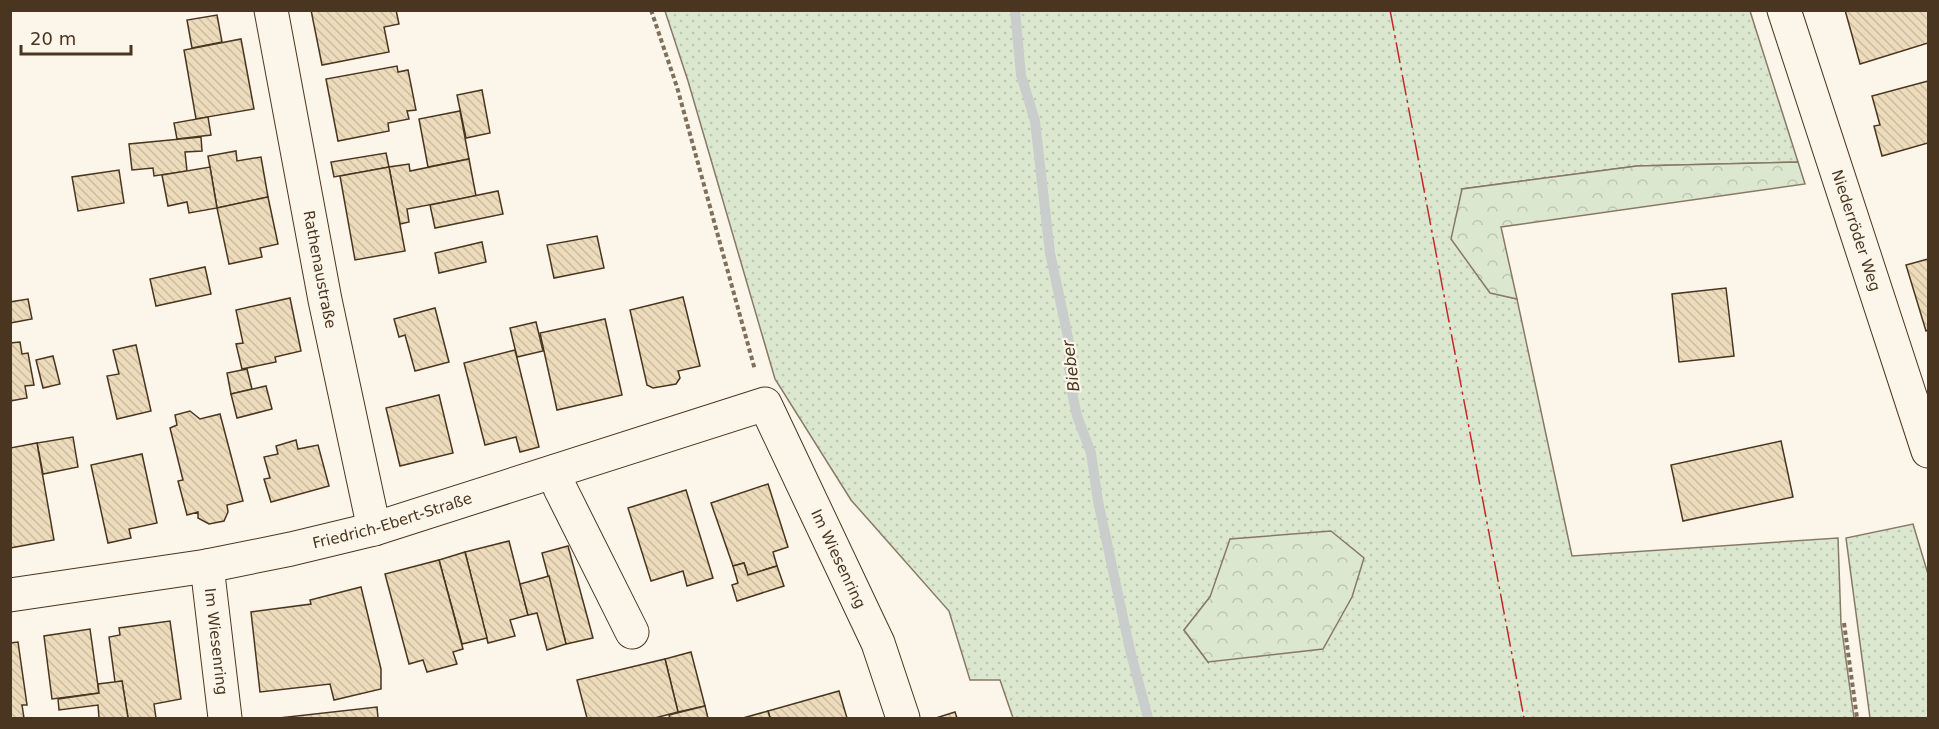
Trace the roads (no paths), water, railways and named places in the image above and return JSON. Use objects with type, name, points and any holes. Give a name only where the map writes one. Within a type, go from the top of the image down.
[{"type":"street","name":"Rathenaustraße","points":[[271,10],[325,300],[374,529]]},
{"type":"street","name":"Niederröder Weg","points":[[1784,10],[1929,451]]},
{"type":"street","name":"Friedrich-Ebert-Straße","points":[[10,595],[207,566],[374,529],[765,404]]},
{"type":"street","name":"Im Wiesenring","points":[[765,404],[878,643],[903,718]]},
{"type":"street","points":[[556,471],[560,488],[632,632]]},
{"type":"street","name":"Im Wiesenring","points":[[207,566],[225,718]]},
{"type":"waterway","name":"Bieber","points":[[1015,10],[1021,75],[1035,121],[1050,253],[1069,342],[1070,383],[1077,416],[1091,453],[1098,501],[1130,650],[1148,718]]}]
